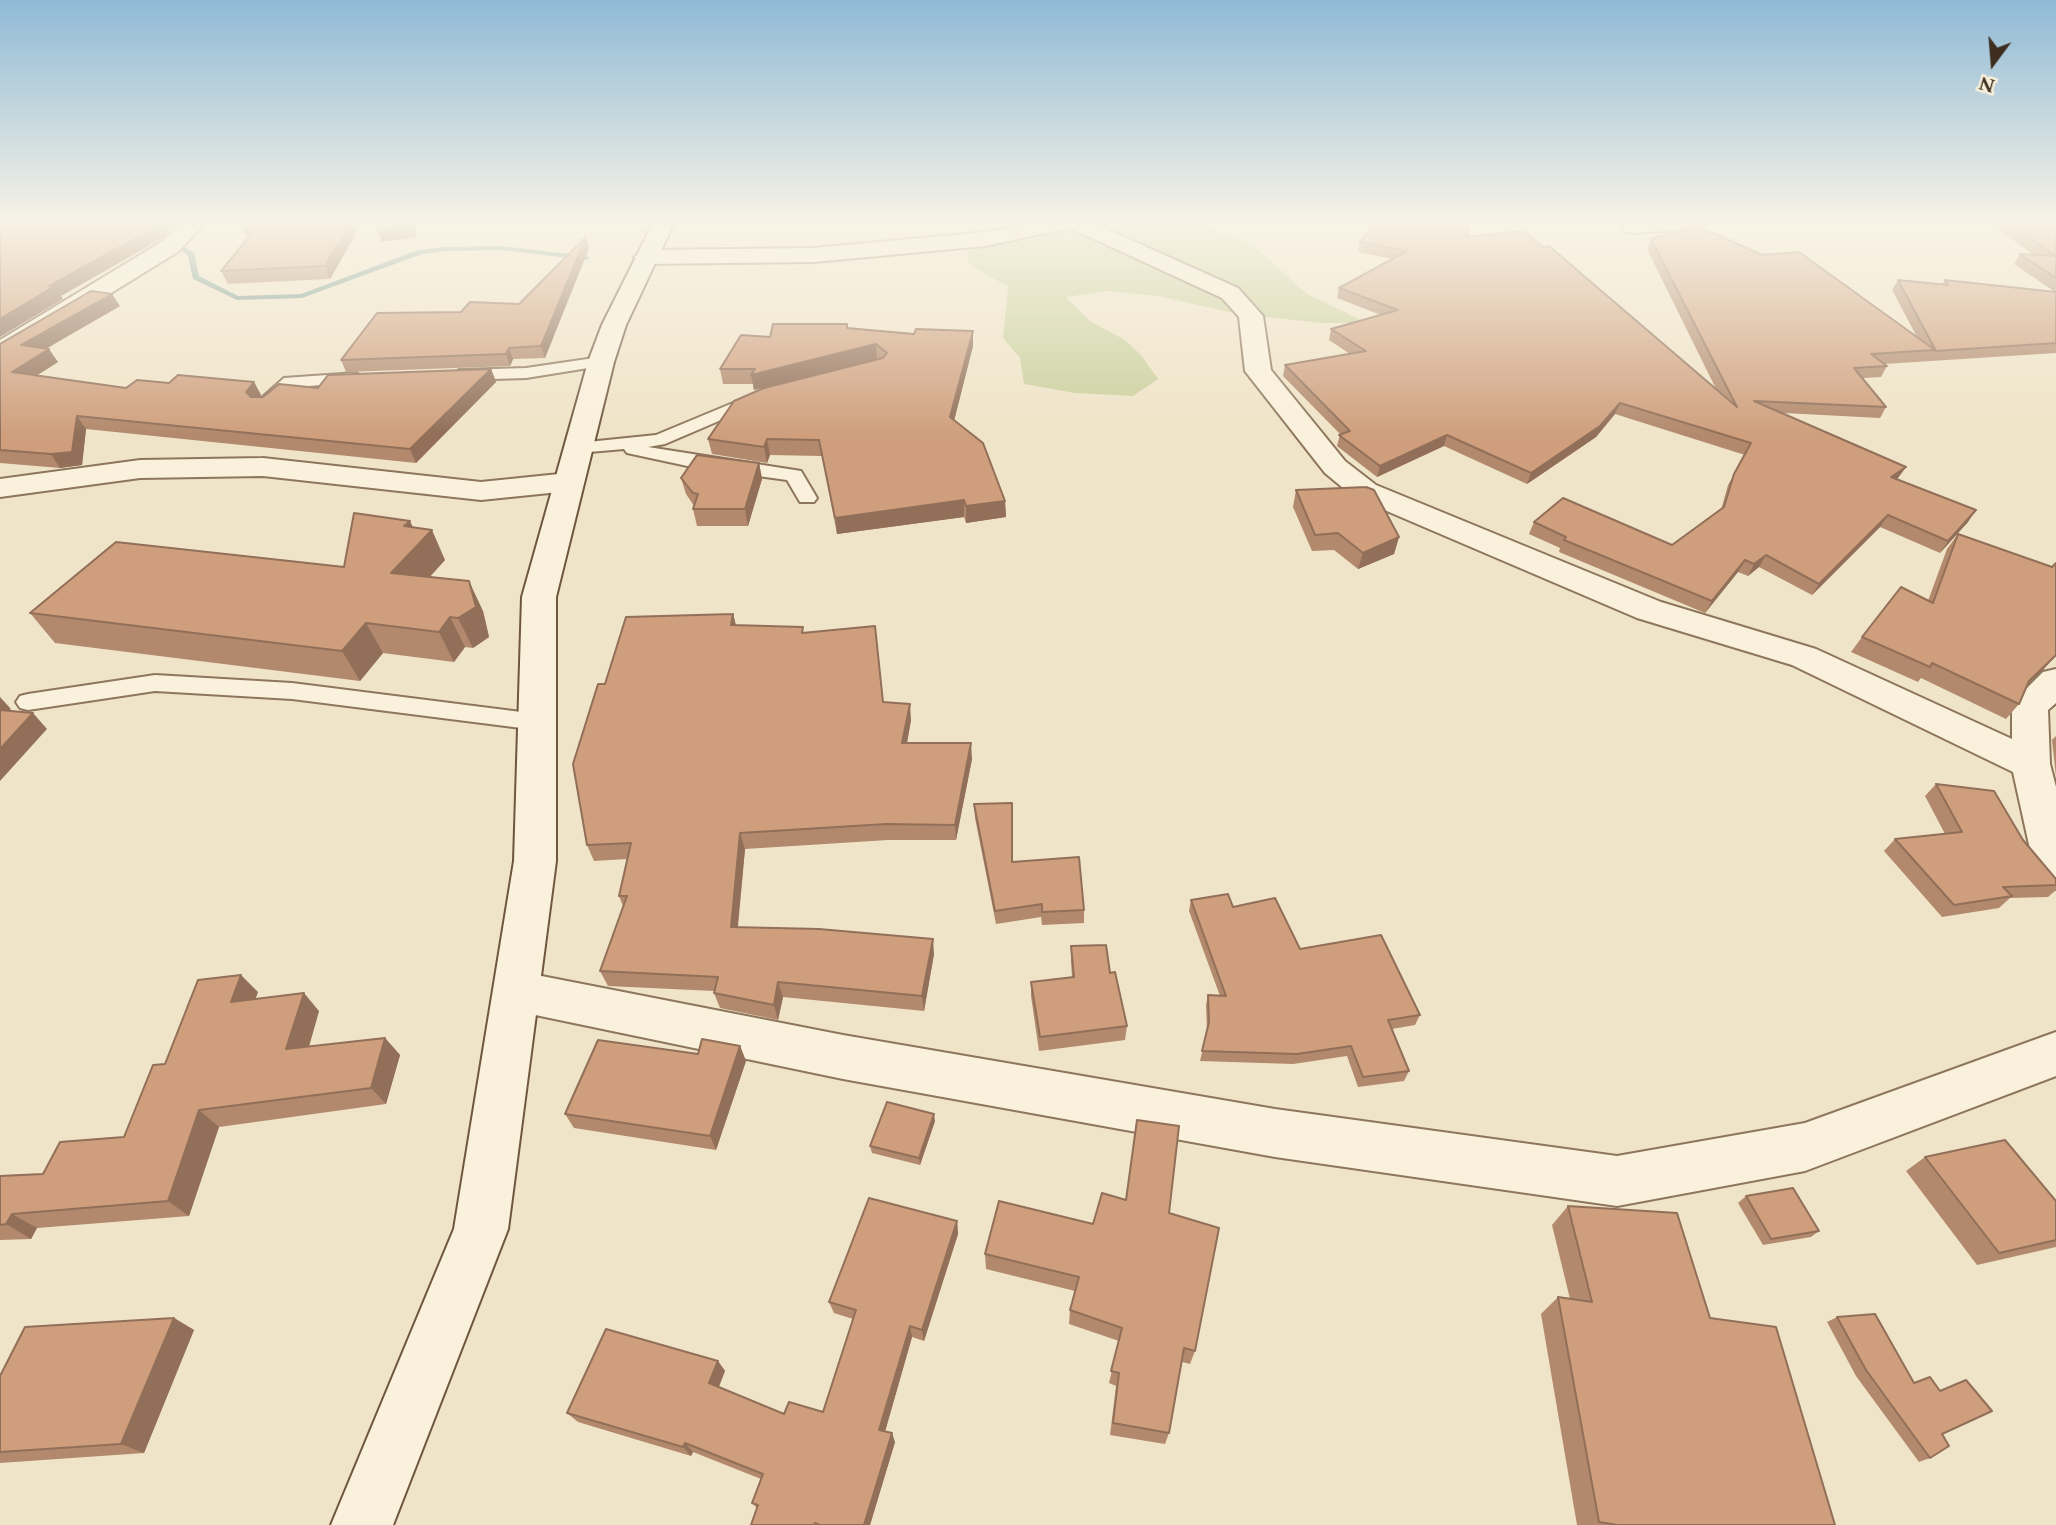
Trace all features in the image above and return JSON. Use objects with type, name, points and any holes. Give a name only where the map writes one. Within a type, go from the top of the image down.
[{"type":"street","points":[[0,351],[93,294]]},
{"type":"street","points":[[362,1525],[481,1229],[535,861],[539,597],[586,458],[601,362],[630,294]]},
{"type":"street","points":[[1231,294],[1251,316],[1258,371],[1335,467],[1365,491],[1649,610],[1804,657],[2031,764]]},
{"type":"street","points":[[0,488],[140,469],[263,467],[481,491],[586,458]]},
{"type":"street","points":[[2056,681],[2030,707],[2031,764],[2052,833],[2056,872]]},
{"type":"street","points":[[516,991],[843,1057],[1275,1133],[1617,1181],[1805,1147],[2056,1054]]},
{"type":"lane","points":[[443,375],[526,373],[601,362]]},
{"type":"lane","points":[[264,404],[290,382],[373,377]]},
{"type":"lane","points":[[586,458],[659,440],[773,394]]},
{"type":"lane","points":[[586,458],[692,461],[794,475],[807,498]]},
{"type":"lane","points":[[28,702],[155,683],[292,691],[537,722]]},
{"type":"green space","points":[[1007,294],[1085,294],[1066,297],[1090,321],[1125,340],[1141,355],[1158,379],[1133,396],[1075,393],[1024,384],[1020,358],[1003,338]]},
{"type":"green space","points":[[1139,294],[1307,294],[1367,323],[1322,323],[1237,314]]},
{"type":"building","points":[[0,294],[41,294],[0,319]]},
{"type":"building","points":[[86,294],[112,294],[21,345],[49,349],[12,372],[126,388],[137,380],[169,383],[178,375],[254,382],[246,392],[251,397],[263,397],[279,384],[318,388],[328,375],[491,369],[410,449],[77,416],[72,452],[51,454],[0,450],[0,344]]},
{"type":"building","points":[[529,294],[562,294],[541,346],[509,348],[506,354],[341,360],[377,313],[461,312],[470,302],[519,304]]},
{"type":"building","points":[[1356,294],[1605,294],[1737,407],[1679,294],[1858,294],[1935,350],[1871,354],[1887,366],[1854,368],[1886,407],[1754,401],[1906,467],[1891,477],[1976,510],[1948,541],[1888,515],[1819,584],[1766,555],[1754,564],[1745,560],[1712,601],[1564,540],[1566,537],[1534,522],[1563,498],[1672,545],[1724,507],[1734,474],[1751,443],[1620,403],[1600,426],[1531,473],[1447,435],[1380,466],[1339,435],[1350,431],[1285,365],[1366,351],[1331,329],[1398,310]]},
{"type":"building","points":[[1906,294],[2056,294],[2056,343],[1936,351]]},
{"type":"building","points":[[773,324],[847,324],[847,328],[914,334],[916,329],[973,331],[950,417],[983,443],[1005,501],[966,506],[964,500],[835,518],[819,440],[767,439],[764,447],[708,439],[734,401],[764,388],[883,358],[887,353],[876,344],[751,375],[755,369],[720,369],[741,335],[770,337]]},
{"type":"building","points":[[697,455],[759,463],[745,509],[693,509],[698,494],[693,493],[681,478]]},
{"type":"building","points":[[1366,487],[1374,490],[1399,537],[1363,553],[1338,533],[1315,535],[1296,490]]},
{"type":"building","points":[[354,513],[410,521],[404,526],[432,530],[391,573],[469,581],[476,607],[458,618],[450,617],[439,632],[366,623],[342,651],[30,613],[116,542],[344,567]]},
{"type":"building","points":[[1958,534],[2052,567],[2056,563],[2056,655],[2029,681],[2019,704],[1932,663],[1930,667],[1862,637],[1901,587],[1933,603]]},
{"type":"building","points":[[733,614],[731,625],[803,627],[802,633],[875,626],[883,702],[910,704],[902,743],[971,743],[955,825],[886,824],[740,833],[731,927],[819,929],[933,939],[922,996],[778,982],[774,1005],[714,993],[718,977],[600,971],[627,896],[619,896],[631,843],[587,845],[573,764],[598,684],[605,684],[626,617]]},
{"type":"building","points":[[0,710],[33,713],[0,749]]},
{"type":"building","points":[[1936,784],[1994,791],[2023,840],[2056,879],[2056,885],[2003,887],[2012,896],[1954,905],[1895,839],[1962,832]]},
{"type":"building","points":[[1012,803],[1012,862],[1079,857],[1084,910],[1042,912],[1042,904],[995,911],[974,804]]},
{"type":"building","points":[[1228,894],[1233,907],[1275,898],[1300,949],[1381,935],[1420,1015],[1388,1020],[1409,1071],[1363,1077],[1351,1046],[1297,1054],[1202,1051],[1209,1022],[1208,995],[1226,996],[1191,900]]},
{"type":"building","points":[[1106,945],[1110,973],[1115,972],[1127,1026],[1040,1037],[1031,982],[1074,977],[1071,946]]},
{"type":"building","points":[[241,975],[231,1002],[304,993],[286,1049],[385,1038],[371,1088],[199,1110],[168,1201],[12,1214],[6,1224],[0,1225],[0,1176],[43,1174],[60,1142],[124,1137],[153,1065],[165,1064],[198,980]]},
{"type":"building","points":[[702,1039],[740,1046],[710,1136],[565,1114],[598,1040],[698,1054]]},
{"type":"building","points":[[887,1102],[934,1114],[919,1158],[870,1146]]},
{"type":"building","points":[[1137,1120],[1179,1126],[1169,1213],[1219,1228],[1195,1351],[1184,1348],[1169,1433],[1113,1423],[1119,1373],[1111,1371],[1122,1328],[1070,1310],[1079,1277],[985,1254],[999,1201],[1093,1224],[1102,1193],[1126,1200]]},
{"type":"building","points":[[2005,1140],[2056,1201],[2056,1240],[1999,1253],[1925,1157]]},
{"type":"building","points":[[1793,1188],[1819,1231],[1771,1239],[1746,1196]]},
{"type":"building","points":[[869,1198],[957,1221],[922,1330],[910,1326],[879,1430],[892,1433],[864,1525],[751,1525],[758,1505],[752,1503],[763,1474],[685,1443],[683,1447],[567,1413],[606,1329],[718,1361],[709,1383],[784,1414],[789,1402],[823,1412],[856,1310],[829,1302]]},
{"type":"building","points":[[1568,1206],[1677,1213],[1710,1318],[1776,1327],[1835,1525],[1618,1525],[1599,1522],[1558,1297],[1592,1302]]},
{"type":"building","points":[[1875,1314],[1914,1383],[1930,1377],[1940,1391],[1966,1380],[1992,1411],[1942,1434],[1949,1446],[1930,1458],[1866,1370],[1837,1317]]},
{"type":"building","points":[[174,1318],[121,1444],[0,1452],[0,1376],[25,1327]]},
{"type":"waterway","points":[[230,294],[237,298],[307,294]]}]
